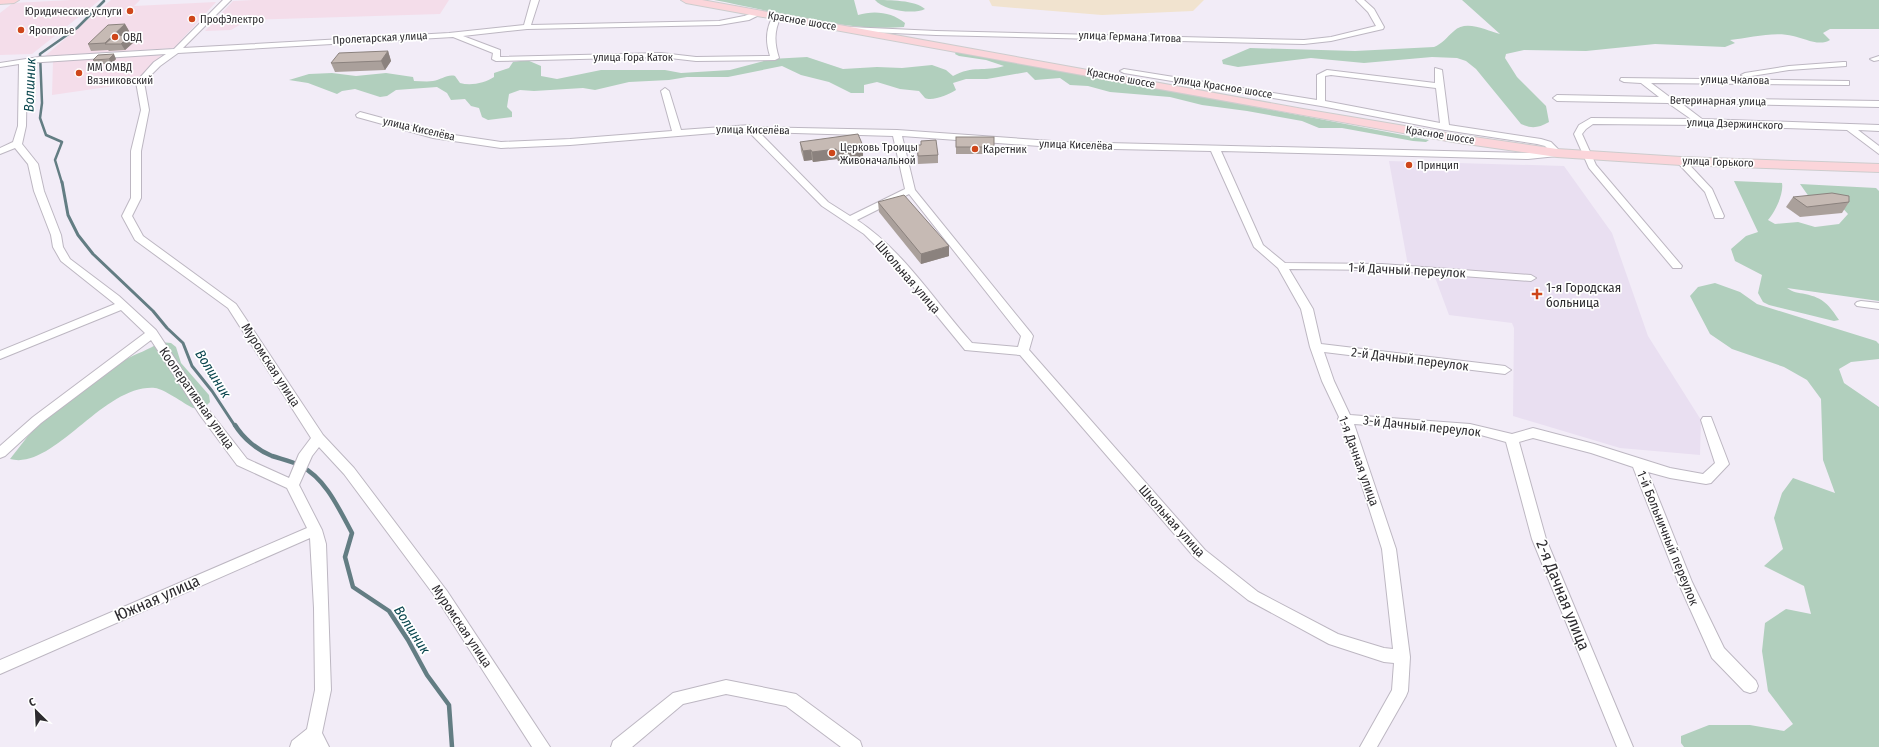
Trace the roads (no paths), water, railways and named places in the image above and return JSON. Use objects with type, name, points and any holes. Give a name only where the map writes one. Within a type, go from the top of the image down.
[{"type":"main road","points":[[0,1],[14,0]]},
{"type":"main road","name":"Красное шоссе","points":[[686,0],[1303,112],[1453,138],[1557,153]]},
{"type":"main road","name":"улица Горького","points":[[1557,153],[1680,160],[1879,168]]},
{"type":"street","points":[[0,4],[4,0]]},
{"type":"street","name":"Муромская улица","points":[[227,0],[177,50],[157,64],[140,82],[145,110],[136,151],[136,198],[127,216],[139,238],[232,306],[318,438],[349,471],[442,595],[542,747]]},
{"type":"street","points":[[527,27],[535,0]]},
{"type":"street","name":"улица Германа Титова","points":[[846,29],[936,33],[1304,42],[1331,39],[1380,27],[1371,11],[1360,0]]},
{"type":"street","name":"Пролетарская улица","points":[[0,65],[22,61],[177,50],[451,34],[527,27],[719,23],[746,18],[758,13]]},
{"type":"street","name":"улица Гора Каток","points":[[451,34],[496,52],[496,59],[661,55],[696,59],[775,58],[769,40],[770,32],[777,16]]},
{"type":"street","points":[[0,151],[18,144],[22,126],[22,61]]},
{"type":"street","points":[[1730,80],[1750,73],[1789,68],[1843,64]]},
{"type":"street","points":[[1438,70],[1445,127]]},
{"type":"street","name":"улица Красное шоссе","points":[[1124,71],[1322,103],[1445,127],[1538,141],[1548,144],[1557,153]]},
{"type":"street","points":[[1322,103],[1321,75],[1330,72],[1440,86]]},
{"type":"street","name":"улица Чкалова","points":[[1624,80],[1730,80],[1846,83]]},
{"type":"street","points":[[1643,80],[1659,94],[1689,112],[1700,122]]},
{"type":"street","points":[[665,91],[677,132]]},
{"type":"street","name":"Ветеринарная улица","points":[[1557,98],[1879,104]]},
{"type":"street","name":"улица Киселёва","points":[[360,115],[433,135],[501,145],[570,142],[677,132],[750,128],[870,134],[897,133],[1066,145],[1528,156],[1557,153]]},
{"type":"street","name":"улица Дзержинского","points":[[1586,155],[1578,134],[1582,127],[1591,122],[1700,122],[1879,128]]},
{"type":"street","points":[[1849,127],[1879,151]]},
{"type":"street","name":"Школьная улица","points":[[750,128],[806,188],[825,204],[868,232],[901,265],[940,315],[969,347],[1023,351],[1200,554],[1253,596],[1334,639],[1384,655],[1402,657]]},
{"type":"street","points":[[897,133],[910,190],[1027,336],[1023,351]]},
{"type":"street","name":"Кооперативная улица","points":[[18,144],[33,164],[38,191],[56,235],[58,247],[66,261],[122,304],[152,332],[204,412],[242,462],[292,485]]},
{"type":"street","name":"1-я Дачная улица","points":[[1215,149],[1259,248],[1282,266],[1307,309],[1316,347],[1328,381],[1349,426],[1389,549],[1402,657],[1400,691],[1368,747]]},
{"type":"street","points":[[1586,155],[1592,166],[1611,190],[1677,266]]},
{"type":"street","points":[[1680,160],[1709,191],[1719,216]]},
{"type":"street","points":[[850,220],[910,190]]},
{"type":"street","name":"1-й Дачный переулок","points":[[1282,266],[1382,267],[1532,278]]},
{"type":"street","points":[[0,355],[122,304]]},
{"type":"street","points":[[1861,304],[1879,306]]},
{"type":"street","points":[[0,453],[37,420],[152,332]]},
{"type":"street","name":"2-й Дачный переулок","points":[[1316,347],[1370,356],[1505,370]]},
{"type":"street","name":"3-й Дачный переулок","points":[[1344,418],[1470,428],[1512,439]]},
{"type":"street","name":"1-й Больничный переулок","points":[[1638,464],[1670,473],[1706,479],[1722,464],[1707,420]]},
{"type":"street","points":[[1512,439],[1533,433],[1594,449],[1638,464]]},
{"type":"street","points":[[298,747],[318,740],[323,690],[322,608],[319,544],[315,530],[292,485],[306,454],[318,438]]},
{"type":"street","name":"2-я Дачная улица","points":[[1512,439],[1539,539],[1625,747]]},
{"type":"street","name":"1-й Больничный переулок","points":[[1638,464],[1685,582],[1718,653],[1750,686]]},
{"type":"street","name":"Южная улица","points":[[0,667],[315,530]]},
{"type":"street","points":[[619,747],[679,698],[726,687],[790,699],[854,747]]},
{"type":"waterway","name":"Волшник","points":[[62,183],[55,160],[62,142],[46,135],[40,118],[42,103],[40,54],[77,28],[104,1]]},
{"type":"waterway","name":"Волшник","points":[[62,182],[68,215],[78,235],[93,254],[153,311],[167,328],[183,343],[192,366],[212,391],[235,426]]},
{"type":"waterway","name":"Волшник","points":[[235,425],[246,439],[256,447],[272,456],[298,464],[310,472],[331,495],[352,533],[345,557],[353,587],[389,611],[408,640],[427,675],[449,705],[452,747]]},
{"type":"place","name":"Юридические услуги","points":[[130,11]]},
{"type":"place","name":"ПрофЭлектро","points":[[192,19]]},
{"type":"place","name":"Ярополье","points":[[21,30]]},
{"type":"place","name":"ОВД","points":[[115,37]]},
{"type":"place","name":"ММ ОМВД Вязниковский","points":[[79,73]]},
{"type":"place","name":"Каретник","points":[[975,149]]},
{"type":"place","name":"Церковь Троицы Живоначальной","points":[[832,153]]},
{"type":"place","name":"Принцип","points":[[1409,165]]},
{"type":"place","name":"1-я Городская больница","points":[[1537,294]]}]
